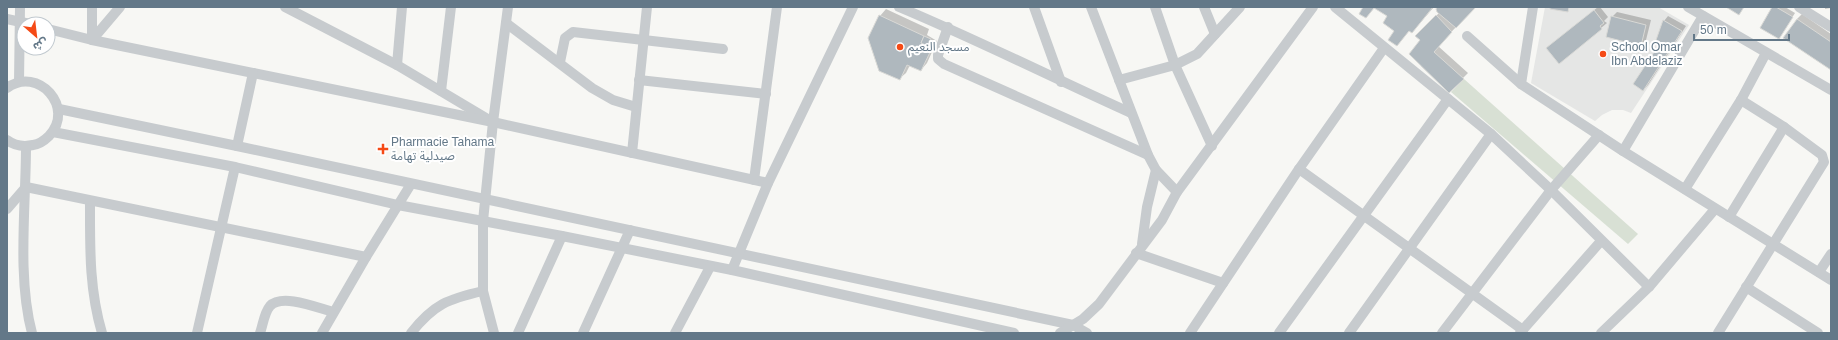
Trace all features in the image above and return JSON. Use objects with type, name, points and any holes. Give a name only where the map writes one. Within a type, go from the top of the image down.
[{"type":"street","points":[[92,7],[92,40]]},
{"type":"street","points":[[92,40],[120,7]]},
{"type":"street","points":[[285,7],[397,65],[493,122]]},
{"type":"street","points":[[397,65],[402,7]]},
{"type":"street","points":[[441,91],[451,7]]},
{"type":"street","points":[[494,333],[483,291],[483,221],[484,199],[508,7]]},
{"type":"street","points":[[632,153],[647,7]]},
{"type":"street","points":[[754,180],[777,7]]},
{"type":"street","points":[[732,270],[768,183],[853,7]]},
{"type":"street","points":[[899,7],[948,27],[1061,82],[1131,113]]},
{"type":"street","points":[[1027,7],[1035,9],[1061,82]]},
{"type":"street","points":[[1091,7],[1148,155],[1156,170],[1177,192]]},
{"type":"street","points":[[1155,7],[1175,65],[1212,146]]},
{"type":"street","points":[[1204,7],[1214,34]]},
{"type":"street","points":[[1119,80],[1175,65],[1197,54],[1240,7]]},
{"type":"street","points":[[1060,333],[1073,325],[1099,304],[1162,220],[1177,192],[1313,7]]},
{"type":"street","points":[[1335,7],[1491,134],[1551,190],[1649,287]]},
{"type":"street","points":[[1521,84],[1533,7]]},
{"type":"street","points":[[1688,7],[1831,90]]},
{"type":"street","points":[[1799,7],[1831,26]]},
{"type":"street","points":[[1623,151],[1703,16]]},
{"type":"street","points":[[506,23],[560,62],[592,88],[613,100],[636,108]]},
{"type":"street","points":[[948,27],[938,55],[938,59],[944,64],[1148,155]]},
{"type":"street","points":[[56,30],[92,40],[493,122],[768,183]]},
{"type":"street","points":[[560,62],[565,38],[573,32],[723,50]]},
{"type":"street","points":[[1467,36],[1521,84],[1623,151],[1831,280]]},
{"type":"street","points":[[1190,333],[1298,169],[1384,48]]},
{"type":"street","points":[[1685,189],[1741,100],[1766,53]]},
{"type":"street","points":[[19,56],[19,82]]},
{"type":"street","points":[[237,146],[253,73]]},
{"type":"street","points":[[639,80],[766,94]]},
{"type":"street","points":[[7,88],[19,82],[33,82],[45,87],[54,97],[59,109],[58,121],[53,132],[46,140],[36,145],[26,146],[18,145],[7,140]]},
{"type":"street","points":[[1279,333],[1448,99]]},
{"type":"street","points":[[1718,333],[1824,162],[1822,155],[1784,127],[1741,100]]},
{"type":"street","points":[[59,109],[1073,325],[1087,333]]},
{"type":"street","points":[[1729,217],[1784,127]]},
{"type":"street","points":[[53,132],[235,167],[398,205],[623,248],[710,267],[732,270],[1014,333]]},
{"type":"street","points":[[1349,333],[1491,134]]},
{"type":"street","points":[[1442,333],[1551,190],[1599,135]]},
{"type":"street","points":[[26,146],[24,280],[27,314],[32,333]]},
{"type":"street","points":[[197,333],[235,167]]},
{"type":"street","points":[[1298,169],[1473,293],[1522,331],[1601,241]]},
{"type":"street","points":[[1139,249],[1156,170]]},
{"type":"street","points":[[322,333],[333,312],[411,184]]},
{"type":"street","points":[[26,187],[222,229],[366,257]]},
{"type":"street","points":[[7,209],[26,187]]},
{"type":"street","points":[[90,201],[90,262],[95,309],[102,333]]},
{"type":"street","points":[[1601,333],[1649,287],[1715,209]]},
{"type":"street","points":[[583,333],[630,230]]},
{"type":"street","points":[[518,333],[562,236]]},
{"type":"street","points":[[1139,249],[1223,283]]},
{"type":"street","points":[[1819,272],[1831,254]]},
{"type":"street","points":[[675,333],[710,267]]},
{"type":"street","points":[[1746,287],[1818,333]]},
{"type":"street","points":[[411,333],[422,319],[441,304],[454,298],[483,291]]},
{"type":"street","points":[[260,333],[266,314],[270,307],[276,302],[285,300],[333,312]]},
{"type":"shaded area","name":"School Omar Ibn Abdelaziz","points":[[1545,7],[1658,7],[1689,25],[1631,113],[1623,110],[1612,110],[1602,115],[1595,121],[1531,83]]},
{"type":"shaded area","points":[[1464,79],[1638,234],[1628,244],[1451,92]]},
{"type":"building","points":[[1363,7],[1433,7],[1412,33],[1409,31],[1397,46],[1388,40],[1394,31],[1383,23],[1387,16],[1374,8],[1366,18],[1359,14]]},
{"type":"building","points":[[1437,7],[1476,7],[1456,28],[1437,12]]},
{"type":"building","points":[[1550,7],[1569,7],[1568,12],[1550,9]]},
{"type":"building","points":[[1726,7],[1744,7],[1739,15]]},
{"type":"building","points":[[1772,7],[1776,7],[1793,17],[1779,39],[1760,28]]},
{"type":"building","points":[[1594,10],[1604,23],[1600,26],[1602,29],[1559,64],[1546,48]]},
{"type":"building","name":"مسجد النعيم","points":[[879,15],[924,36],[921,43],[932,48],[921,71],[907,65],[900,80],[879,71],[868,38]]},
{"type":"building","points":[[1436,15],[1452,32],[1434,52],[1464,79],[1449,93],[1409,54],[1420,40],[1415,36]]},
{"type":"building","points":[[1611,16],[1646,25],[1641,46],[1606,37]]},
{"type":"building","points":[[1797,19],[1831,42],[1831,70],[1783,38]]},
{"type":"building","points":[[1663,20],[1682,31],[1643,91],[1633,84],[1658,46],[1655,43]]},
{"type":"building","points":[[924,36],[931,39],[928,46],[921,43]]},
{"type":"place","name":"مسجد النعيم","points":[[900,47]]},
{"type":"place","name":"School Omar Ibn Abdelaziz","points":[[1603,54]]},
{"type":"place","name":"Pharmacie Tahama صيدلية تهامة","points":[[383,149]]}]
